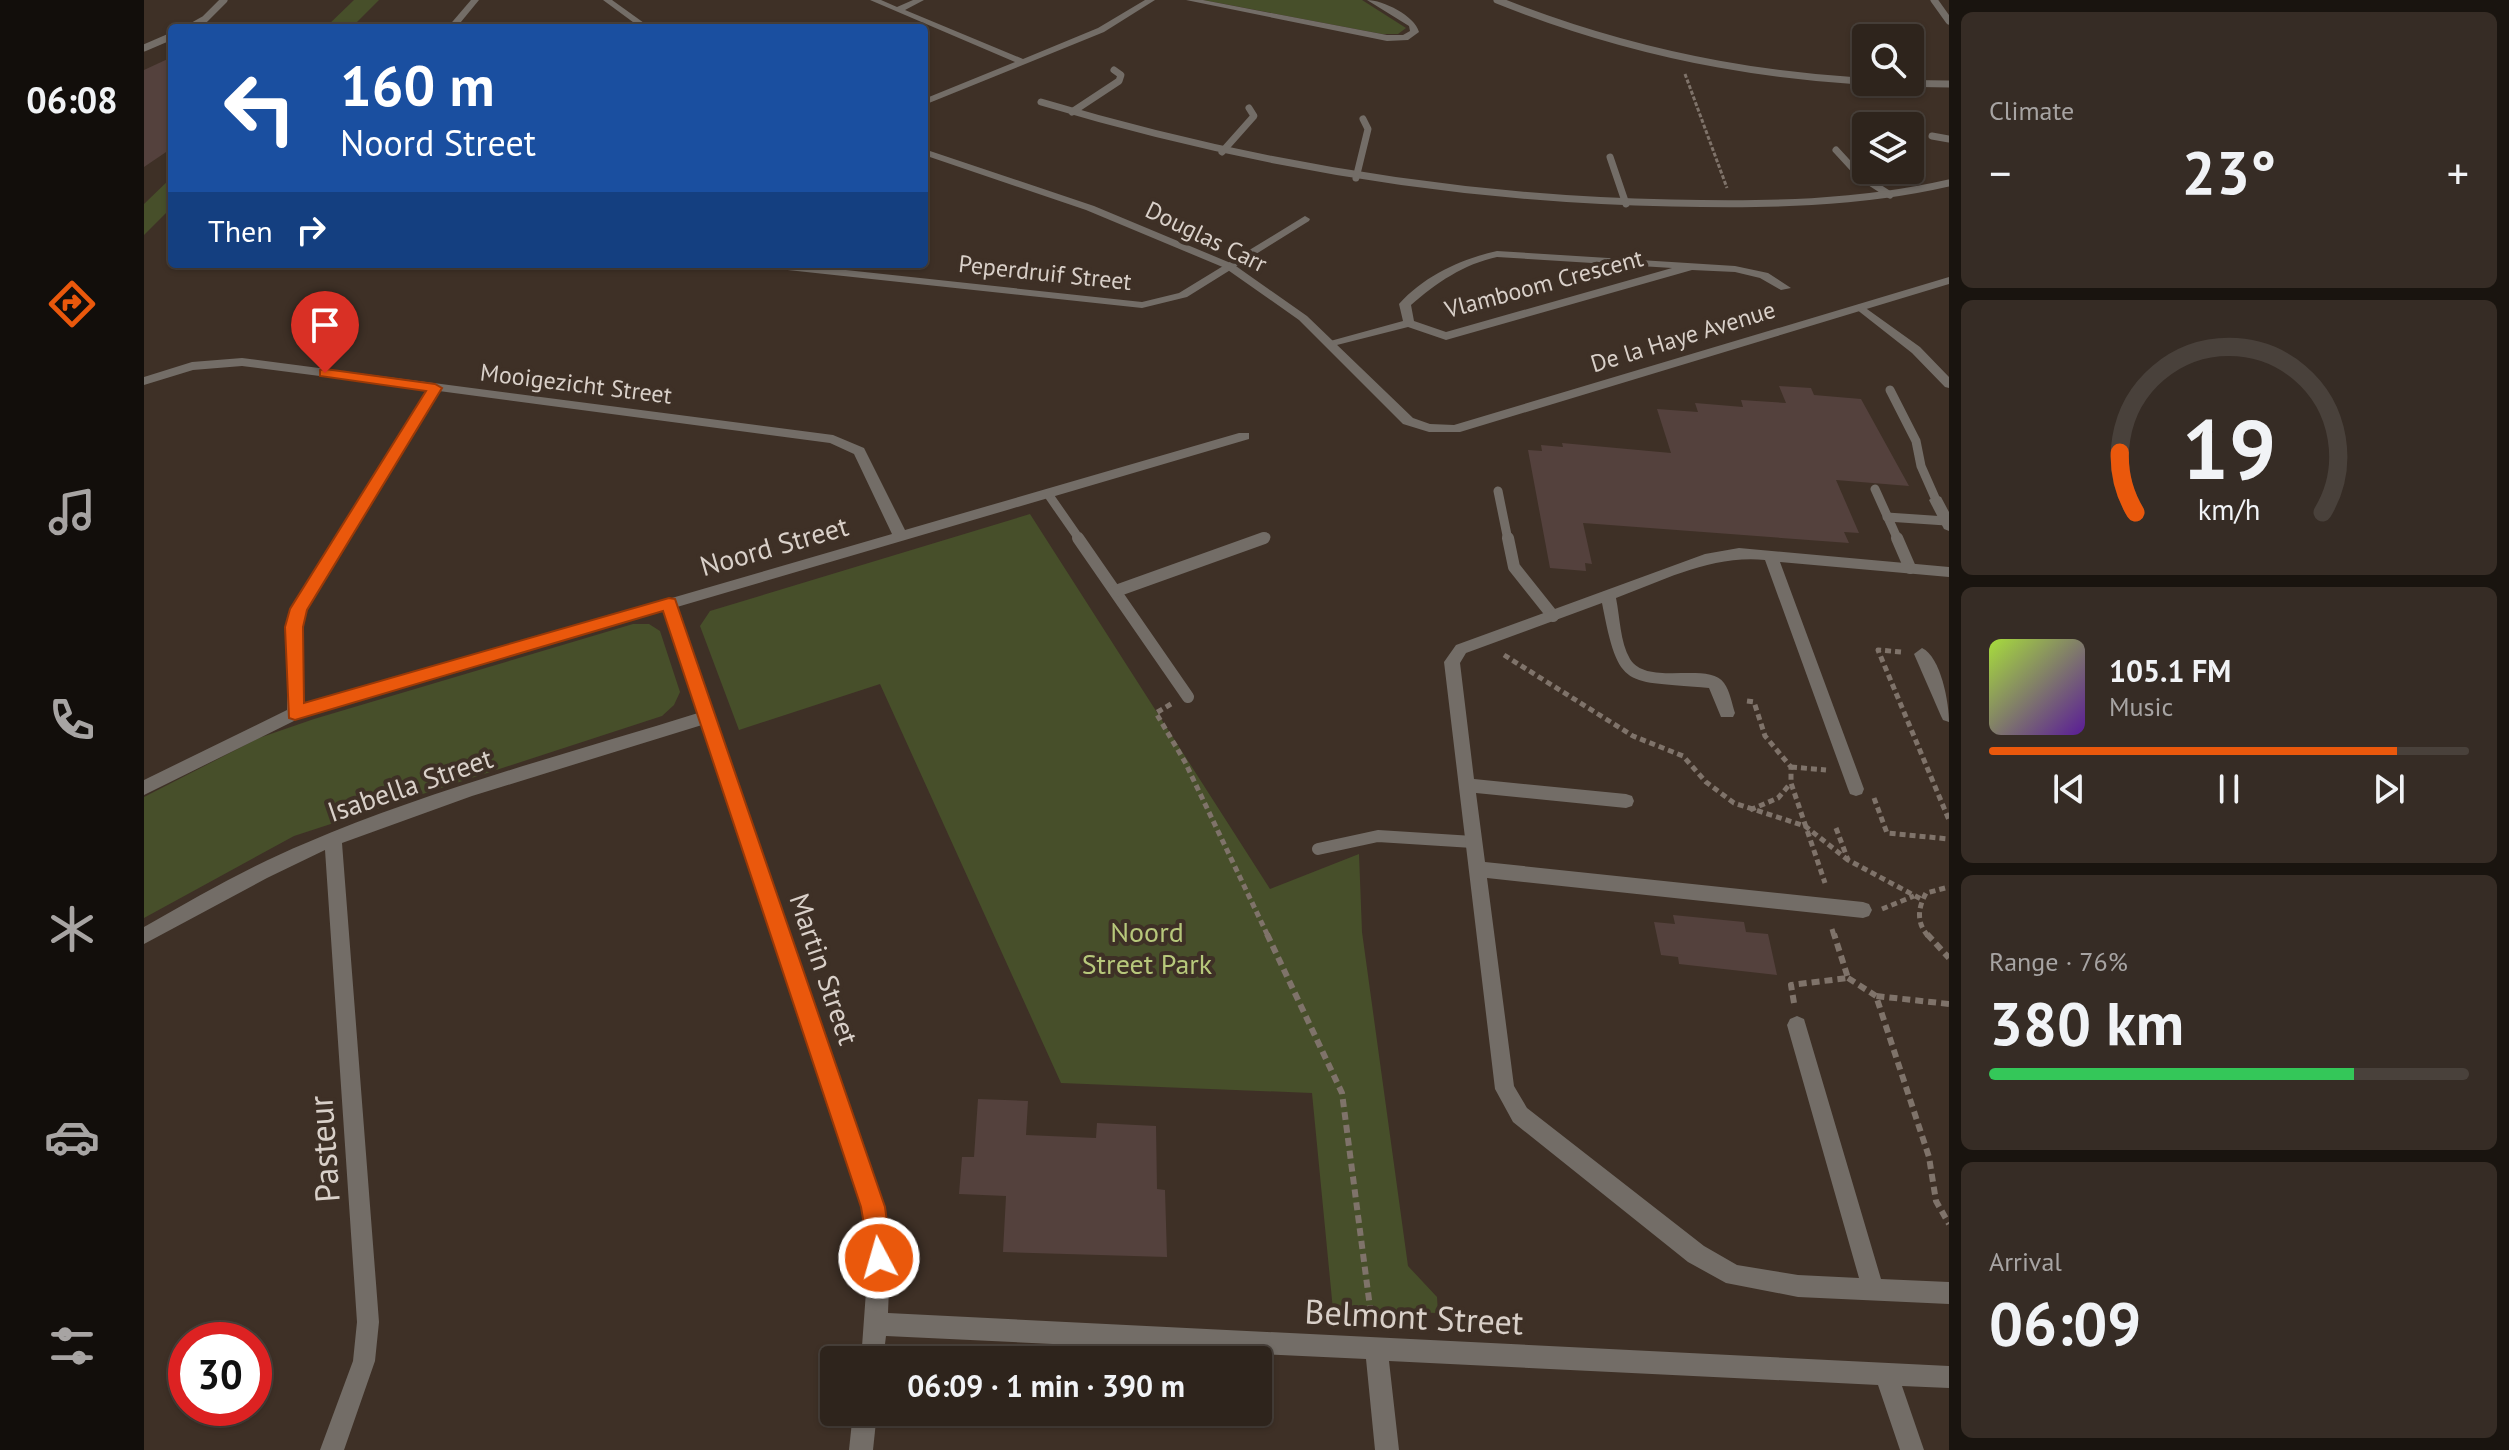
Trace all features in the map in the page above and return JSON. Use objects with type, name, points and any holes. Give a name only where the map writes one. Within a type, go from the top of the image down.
[{"type":"street","points":[[454,24],[475,0]]},
{"type":"street","points":[[607,0],[641,24]]},
{"type":"street","points":[[874,0],[1021,61]]},
{"type":"street","points":[[897,10],[920,0]]},
{"type":"street","points":[[928,100],[1101,30],[1151,0]]},
{"type":"street","points":[[1190,0],[1387,38],[1405,38],[1415,32],[1413,25],[1371,0]]},
{"type":"street","name":"Douglas Carr","points":[[928,153],[1090,208],[1229,266],[1282,301],[1329,343],[1400,415],[1429,428]]},
{"type":"street","name":"Peperdruif Street","points":[[795,268],[1131,305],[1183,295],[1305,219]]},
{"type":"street","name":"Vlamboom Crescent","points":[[1409,323],[1405,304],[1414,295],[1481,256],[1525,254],[1753,271],[1785,288]]},
{"type":"street","name":"Vlamboom Crescent","points":[[1329,343],[1409,323],[1437,335],[1459,333],[1692,266]]},
{"type":"street","name":"De la Haye Avenue","points":[[1429,428],[1455,429],[1949,280]]},
{"type":"street","points":[[1860,307],[1916,350],[1949,384]]},
{"type":"street","name":"Mooigezicht Street","points":[[144,381],[192,366],[226,362],[848,443],[859,451],[901,537]]},
{"type":"street","points":[[295,713],[294,627],[299,609],[435,388]]},
{"type":"street","name":"Noord Street","points":[[144,788],[295,713],[1244,436]]},
{"type":"street","points":[[1942,500],[1948,523]]},
{"type":"street","points":[[1949,572],[1739,553],[1710,558],[1461,649],[1452,662],[1502,1076],[1511,1102],[1531,1127],[1696,1254],[1734,1275],[1798,1286],[1949,1293]]},
{"type":"street","points":[[1771,557],[1856,789]]},
{"type":"street","points":[[1608,597],[1624,660],[1631,670],[1645,676],[1712,682],[1718,686],[1724,706]]},
{"type":"street","name":"Martin Street","points":[[669,604],[873,1207],[879,1239],[874,1346]]},
{"type":"street","points":[[1922,654],[1949,716]]},
{"type":"street","name":"Isabella Street","points":[[144,936],[268,868],[333,839],[502,781],[707,717]]},
{"type":"street","points":[[1466,785],[1626,801]]},
{"type":"street","name":"Pasteur","points":[[332,1450],[364,1361],[368,1322],[333,839]]},
{"type":"street","points":[[1476,869],[1863,910]]},
{"type":"street","points":[[1797,1025],[1873,1290]]},
{"type":"street","name":"Belmont Street","points":[[876,1324],[1949,1377]]},
{"type":"street","points":[[1376,1350],[1387,1450]]},
{"type":"street","points":[[1886,1374],[1912,1450]]},
{"type":"street","points":[[861,1450],[864,1426]]},
{"type":"lane","points":[[196,24],[224,0]]},
{"type":"lane","points":[[1497,0],[1598,38],[1680,58],[1833,80],[1949,84]]},
{"type":"lane","points":[[1934,0],[1949,21]]},
{"type":"lane","points":[[144,48],[168,38]]},
{"type":"lane","points":[[1072,112],[1119,81],[1121,75],[1114,70]]},
{"type":"lane","points":[[1041,102],[1222,152],[1356,178],[1492,195],[1626,204],[1733,204],[1890,195],[1949,183]]},
{"type":"lane","points":[[1222,152],[1252,120],[1254,114],[1249,108]]},
{"type":"lane","points":[[1356,178],[1368,129],[1363,119]]},
{"type":"lane","points":[[1932,136],[1949,139]]},
{"type":"lane","points":[[1836,150],[1859,175],[1890,195]]},
{"type":"lane","points":[[1610,157],[1626,204]]},
{"type":"lane","points":[[1890,390],[1916,441],[1921,466],[1942,500]]},
{"type":"lane","points":[[1875,489],[1910,568]]},
{"type":"lane","points":[[1498,491],[1514,567],[1553,616]]},
{"type":"lane","points":[[1048,494],[1188,697]]},
{"type":"lane","points":[[1887,517],[1948,523]]},
{"type":"lane","points":[[1116,591],[1266,537]]},
{"type":"lane","points":[[1318,849],[1358,836],[1382,833],[1473,842]]},
{"type":"path","points":[[1680,58],[1733,204]]},
{"type":"path","points":[[1487,639],[1517,666],[1556,686],[1599,716],[1633,736],[1683,756],[1719,794],[1750,810],[1805,826],[1848,860],[1918,898]]},
{"type":"path","points":[[1922,654],[1878,650],[1949,820]]},
{"type":"path","points":[[1188,697],[1156,710],[1156,713],[1185,762],[1342,1093],[1371,1315]]},
{"type":"path","points":[[1724,706],[1754,702],[1765,736],[1791,767],[1791,783],[1848,978]]},
{"type":"path","points":[[1791,767],[1850,773]]},
{"type":"path","points":[[1750,810],[1778,798],[1791,783]]},
{"type":"path","points":[[1856,789],[1872,791],[1887,833],[1949,839]]},
{"type":"path","points":[[1836,828],[1848,860]]},
{"type":"path","points":[[1863,910],[1896,906],[1934,889],[1949,887]]},
{"type":"path","points":[[1918,898],[1922,929],[1949,958]]},
{"type":"path","points":[[1797,1025],[1791,985],[1848,978],[1876,996],[1949,1004]]},
{"type":"path","points":[[1876,996],[1929,1157],[1930,1178],[1942,1217],[1949,1224]]},
{"type":"green space","points":[[354,0],[379,0],[355,24],[329,24]]},
{"type":"green space","points":[[1203,0],[1362,0],[1406,28],[1398,34],[1382,34]]},
{"type":"green space","points":[[168,181],[168,211],[144,235],[144,204]]},
{"type":"green space","name":"Noord Street Park","points":[[1030,514],[1270,889],[1359,854],[1362,932],[1408,1266],[1437,1297],[1438,1313],[1333,1310],[1312,1093],[1061,1083],[880,684],[739,730],[700,626],[710,611]]},
{"type":"green space","points":[[633,624],[649,624],[660,631],[680,692],[674,705],[662,716],[294,836],[144,918],[144,797],[259,738]]},
{"type":"building","points":[[168,59],[168,151],[144,167],[144,70]]},
{"type":"building","points":[[1779,386],[1811,388],[1814,395],[1861,399],[1909,486],[1836,480],[1859,533],[1844,532],[1849,543],[1583,523],[1592,564],[1585,563],[1586,571],[1550,568],[1528,450],[1542,451],[1541,445],[1563,447],[1562,443],[1671,453],[1657,409],[1698,412],[1695,403],[1743,407],[1741,400],[1786,403]]},
{"type":"building","points":[[1673,915],[1744,922],[1746,932],[1768,934],[1777,975],[1679,964],[1678,957],[1661,955],[1654,922],[1675,924]]},
{"type":"building","points":[[978,1099],[1028,1101],[1026,1135],[1096,1138],[1097,1123],[1156,1126],[1157,1189],[1165,1190],[1167,1257],[1003,1252],[1006,1196],[959,1194],[962,1157],[974,1157]]},
{"type":"route","points":[[325,373],[435,388],[299,609],[294,627],[295,713],[669,604],[873,1207],[879,1258]]}]
